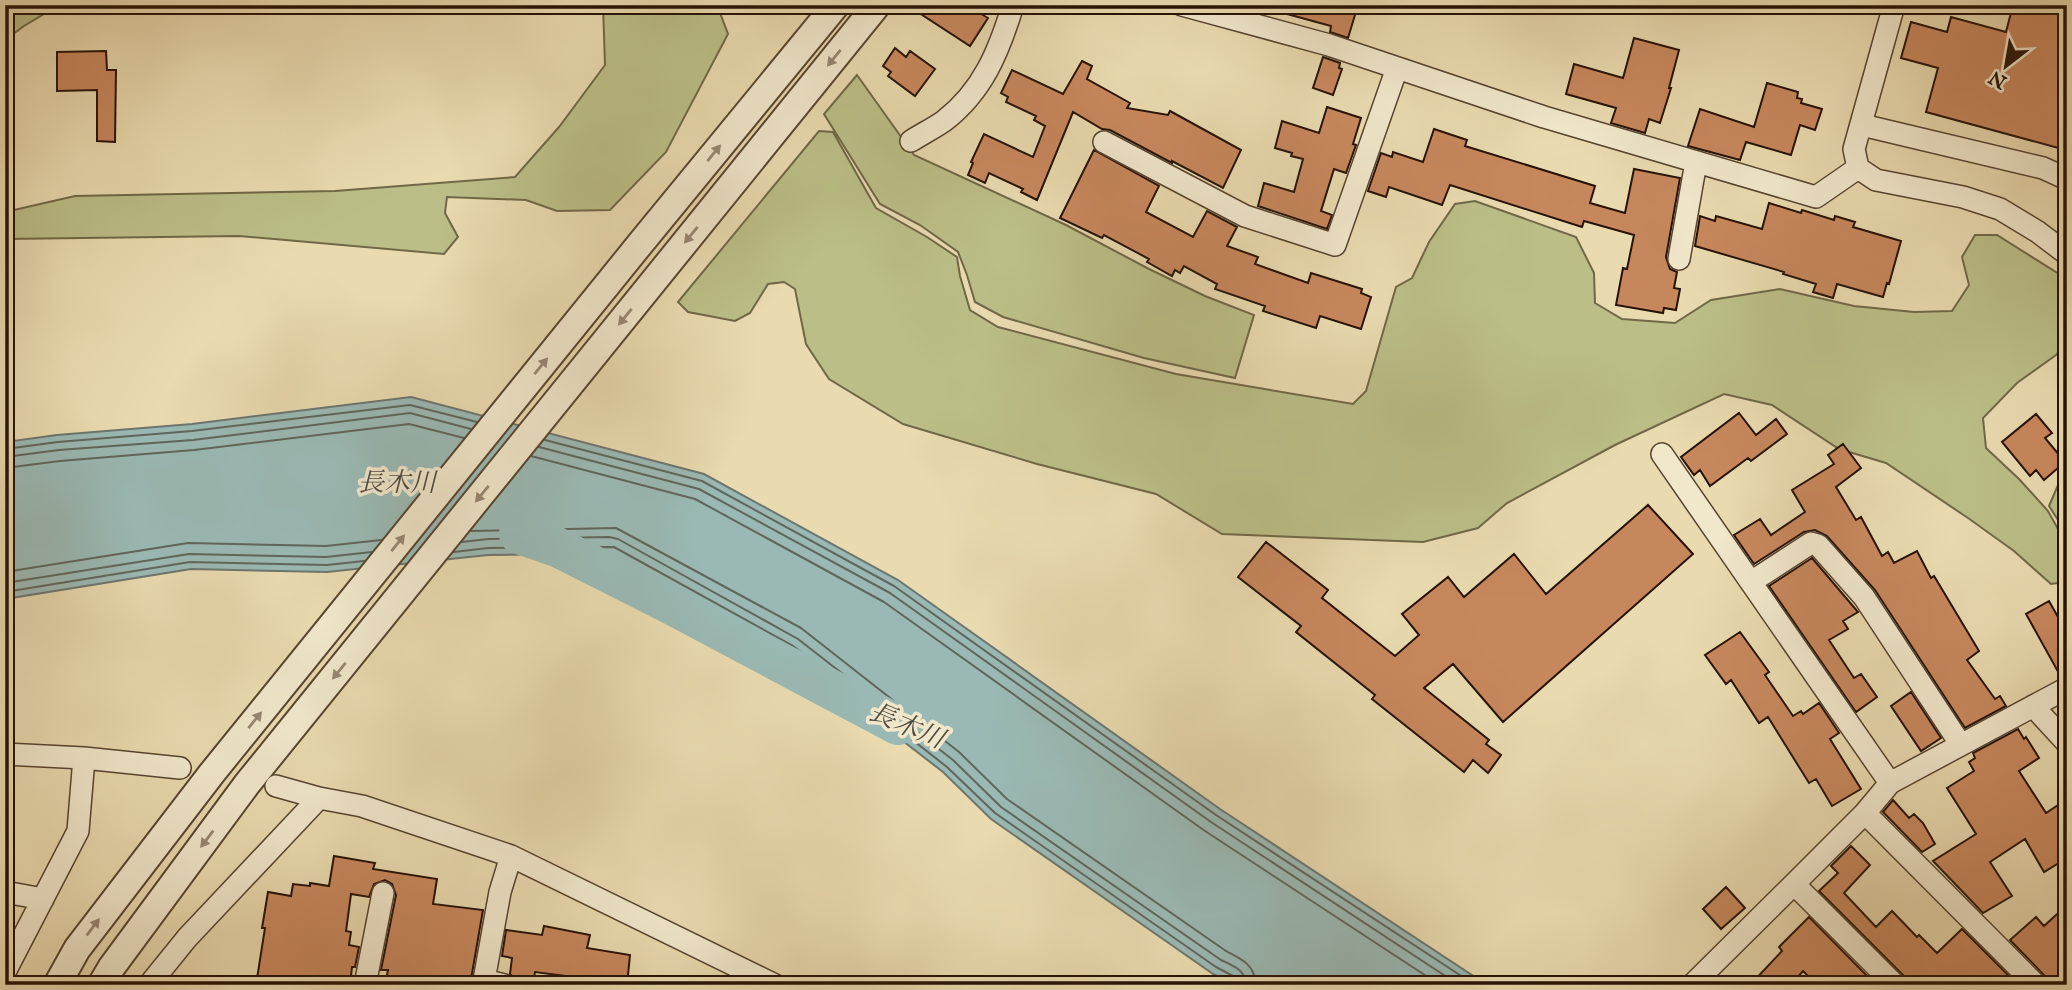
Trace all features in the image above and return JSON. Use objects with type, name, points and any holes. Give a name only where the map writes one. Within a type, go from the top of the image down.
[{"type":"street","points":[[57,985],[77,949],[212,773],[836,5]]},
{"type":"street","points":[[101,985],[247,784],[877,5]]},
{"type":"street","points":[[911,141],[944,120],[980,85],[1001,43],[1013,5]]},
{"type":"street","points":[[1182,5],[1329,45],[1544,117],[1816,197],[1858,168]]},
{"type":"street","points":[[1894,5],[1854,149],[1858,168],[1876,180],[1963,197],[2000,209],[2067,254]]},
{"type":"street","points":[[1104,142],[1245,216],[1335,245],[1397,68]]},
{"type":"street","points":[[1862,125],[2043,168],[2067,179]]},
{"type":"street","points":[[1679,259],[1696,162]]},
{"type":"street","points":[[1662,454],[1891,783]]},
{"type":"street","points":[[1751,582],[1811,543],[1818,545],[1864,597],[1961,745]]},
{"type":"street","points":[[1692,985],[1865,813],[1891,783],[2067,688]]},
{"type":"street","points":[[2033,706],[2067,743]]},
{"type":"street","points":[[5,754],[84,758],[180,768]]},
{"type":"street","points":[[5,972],[78,831],[84,758]]},
{"type":"street","points":[[276,786],[318,798],[362,806],[511,856],[775,985]]},
{"type":"street","points":[[149,985],[187,938],[318,798]]},
{"type":"street","points":[[1865,813],[2036,985]]},
{"type":"street","points":[[504,985],[484,980],[500,892],[511,856]]},
{"type":"street","points":[[1794,884],[1895,985]]},
{"type":"street","points":[[5,892],[43,899]]},
{"type":"street","points":[[365,985],[383,893]]},
{"type":"green space","points":[[5,5],[59,5],[5,40]]},
{"type":"green space","points":[[603,5],[717,5],[728,34],[666,152],[610,210],[557,211],[526,200],[447,197],[445,213],[458,237],[444,254],[239,236],[5,239],[5,212],[75,196],[335,191],[515,177],[559,127],[605,65]]},
{"type":"green space","points":[[857,75],[914,155],[1066,225],[1205,296],[1254,315],[1235,378],[1144,358],[1003,317],[975,302],[958,252],[920,225],[880,204],[824,114]]},
{"type":"green space","points":[[819,131],[833,132],[876,208],[957,257],[970,310],[998,327],[1176,374],[1353,404],[1366,391],[1396,287],[1412,278],[1429,242],[1455,204],[1475,201],[1576,237],[1594,273],[1595,303],[1622,319],[1675,323],[1711,300],[1780,289],[1854,306],[1914,312],[1952,311],[1969,285],[1962,257],[1975,235],[1997,235],[2067,279],[2067,339],[2056,355],[2017,383],[1983,418],[1986,448],[2048,511],[2067,545],[2067,575],[2064,582],[2051,584],[2014,551],[1886,463],[1839,449],[1772,405],[1724,394],[1615,445],[1507,503],[1478,528],[1423,542],[1222,534],[1156,494],[1037,464],[903,424],[829,379],[806,344],[795,289],[784,282],[768,284],[750,313],[735,321],[688,312],[678,302]]},
{"type":"green space","points":[[2067,477],[2067,534],[2049,506],[2058,485]]},
{"type":"water","name":"長木川","points":[[411,397],[704,474],[898,580],[1220,809],[1487,985],[1236,985],[1213,974],[991,819],[943,772],[788,652],[610,553],[488,555],[327,572],[191,569],[5,599],[5,442],[192,424]]},
{"type":"building","points":[[907,5],[980,5],[976,11],[988,18],[970,46]]},
{"type":"building","points":[[1277,5],[1358,5],[1348,38],[1330,32],[1331,26],[1276,11]]},
{"type":"building","points":[[2013,5],[2067,5],[2067,131],[2062,149],[1926,112],[1938,68],[1901,58],[1911,22],[1947,32],[1951,17],[2006,32]]},
{"type":"building","points":[[1634,38],[1679,50],[1660,123],[1649,119],[1645,133],[1611,123],[1616,108],[1566,94],[1574,64],[1623,78]]},
{"type":"building","points":[[895,48],[906,57],[910,51],[935,69],[915,96],[888,76],[891,72],[883,66]]},
{"type":"building","points":[[106,51],[107,70],[116,70],[115,142],[97,141],[97,90],[57,91],[57,52]]},
{"type":"building","points":[[1323,57],[1340,63],[1339,68],[1342,69],[1333,95],[1313,88]]},
{"type":"building","points":[[1082,61],[1092,66],[1087,79],[1130,103],[1127,108],[1168,115],[1170,111],[1241,150],[1223,188],[1073,112],[1037,200],[1021,192],[1023,189],[989,173],[985,183],[968,175],[984,134],[1033,157],[1045,126],[1034,120],[1036,116],[1006,102],[1008,97],[1001,93],[1012,70],[1063,94]]},
{"type":"building","points":[[1767,83],[1798,92],[1797,98],[1802,99],[1801,103],[1822,109],[1815,130],[1800,125],[1791,155],[1746,142],[1740,160],[1688,146],[1700,109],[1754,127]]},
{"type":"building","points":[[1327,107],[1361,118],[1353,144],[1356,145],[1346,173],[1334,169],[1321,211],[1332,215],[1327,229],[1258,206],[1264,183],[1294,192],[1303,159],[1275,148],[1282,121],[1319,133]]},
{"type":"building","points":[[1434,129],[1467,140],[1465,146],[1595,186],[1590,203],[1625,213],[1634,169],[1680,178],[1666,257],[1670,269],[1677,272],[1674,288],[1680,289],[1676,310],[1664,308],[1663,313],[1616,305],[1623,268],[1627,269],[1634,235],[1584,221],[1582,227],[1450,185],[1442,205],[1389,187],[1386,197],[1368,191],[1381,153],[1392,157],[1393,152],[1423,162]]},
{"type":"building","points":[[1094,150],[1159,186],[1146,212],[1193,237],[1207,211],[1237,227],[1227,246],[1258,257],[1255,264],[1308,283],[1311,273],[1362,289],[1361,293],[1371,297],[1361,329],[1320,316],[1316,328],[1263,311],[1265,306],[1215,289],[1217,284],[1184,266],[1180,273],[1175,270],[1172,276],[1147,262],[1149,259],[1104,235],[1102,238],[1060,218]]},
{"type":"building","points":[[1769,203],[1834,220],[1835,216],[1855,222],[1853,227],[1901,241],[1883,297],[1837,284],[1833,298],[1813,292],[1816,284],[1695,246],[1700,216],[1715,221],[1716,216],[1762,229]]},
{"type":"building","points":[[1739,413],[1756,435],[1776,419],[1787,434],[1751,461],[1748,458],[1710,486],[1700,470],[1694,475],[1681,457]]},
{"type":"building","points":[[2036,414],[2052,433],[2045,438],[2065,462],[2044,480],[2036,470],[2030,476],[2002,442]]},
{"type":"building","points":[[1843,444],[1861,468],[1836,487],[1856,520],[1861,517],[1882,556],[1888,552],[1894,563],[1917,551],[1931,578],[1934,576],[1979,651],[1967,660],[1995,699],[2000,696],[2006,706],[1965,728],[1875,590],[1827,536],[1815,530],[1804,532],[1754,564],[1734,535],[1760,519],[1771,535],[1805,512],[1792,490],[1834,464],[1828,455]]},
{"type":"building","points":[[1648,505],[1693,554],[1503,722],[1453,664],[1424,688],[1489,740],[1486,744],[1501,755],[1488,773],[1473,760],[1464,772],[1372,699],[1375,695],[1296,632],[1301,626],[1238,577],[1266,542],[1328,590],[1322,598],[1395,656],[1419,635],[1402,614],[1448,577],[1464,597],[1514,554],[1546,594]]},
{"type":"building","points":[[1812,558],[1858,612],[1843,621],[1848,629],[1829,640],[1854,678],[1861,674],[1877,697],[1856,712],[1769,586]]},
{"type":"building","points":[[2049,601],[2067,633],[2067,675],[2061,677],[2026,614]]},
{"type":"building","points":[[1740,632],[1769,672],[1765,675],[1793,716],[1801,711],[1803,714],[1819,703],[1839,733],[1830,739],[1861,789],[1832,806],[1816,779],[1809,783],[1768,717],[1759,723],[1731,680],[1726,684],[1705,655]]},
{"type":"building","points":[[1911,692],[1941,738],[1921,751],[1891,706]]},
{"type":"building","points":[[2018,729],[2039,758],[2019,771],[2046,813],[2067,799],[2067,858],[2044,872],[2025,839],[1990,862],[2012,896],[1983,913],[1933,861],[1976,834],[1947,788],[1974,771],[1969,762],[1975,758],[1973,753]]},
{"type":"building","points":[[1893,800],[1909,818],[1914,814],[1923,823],[1935,844],[1922,852],[1883,812]]},
{"type":"building","points":[[1851,846],[1870,865],[1844,893],[1876,927],[1892,911],[1937,953],[1962,929],[2008,975],[1998,985],[1908,985],[1904,976],[1819,891],[1838,873],[1831,866]]},
{"type":"building","points":[[334,856],[375,863],[373,869],[437,879],[433,904],[483,910],[470,985],[385,985],[388,970],[381,970],[396,895],[392,884],[385,880],[374,884],[369,897],[351,894],[346,931],[351,932],[349,945],[359,947],[355,967],[352,967],[350,985],[256,985],[268,892],[291,896],[293,884],[329,886]]},
{"type":"building","points":[[1726,887],[1745,908],[1721,929],[1703,909]]},
{"type":"building","points":[[2067,905],[2067,985],[2050,985],[2045,976],[2010,940],[2036,917],[2044,926]]},
{"type":"building","points":[[1809,917],[1876,985],[1817,985],[1803,971],[1791,985],[1750,985],[1782,951],[1779,947]]},
{"type":"building","points":[[544,926],[590,935],[587,948],[630,955],[627,985],[605,985],[589,982],[590,979],[535,972],[534,978],[529,978],[529,981],[515,979],[510,974],[512,958],[502,956],[506,930],[542,935]]},
{"type":"waterway","name":"長木川","points":[[519,534],[557,547],[898,725]]}]
